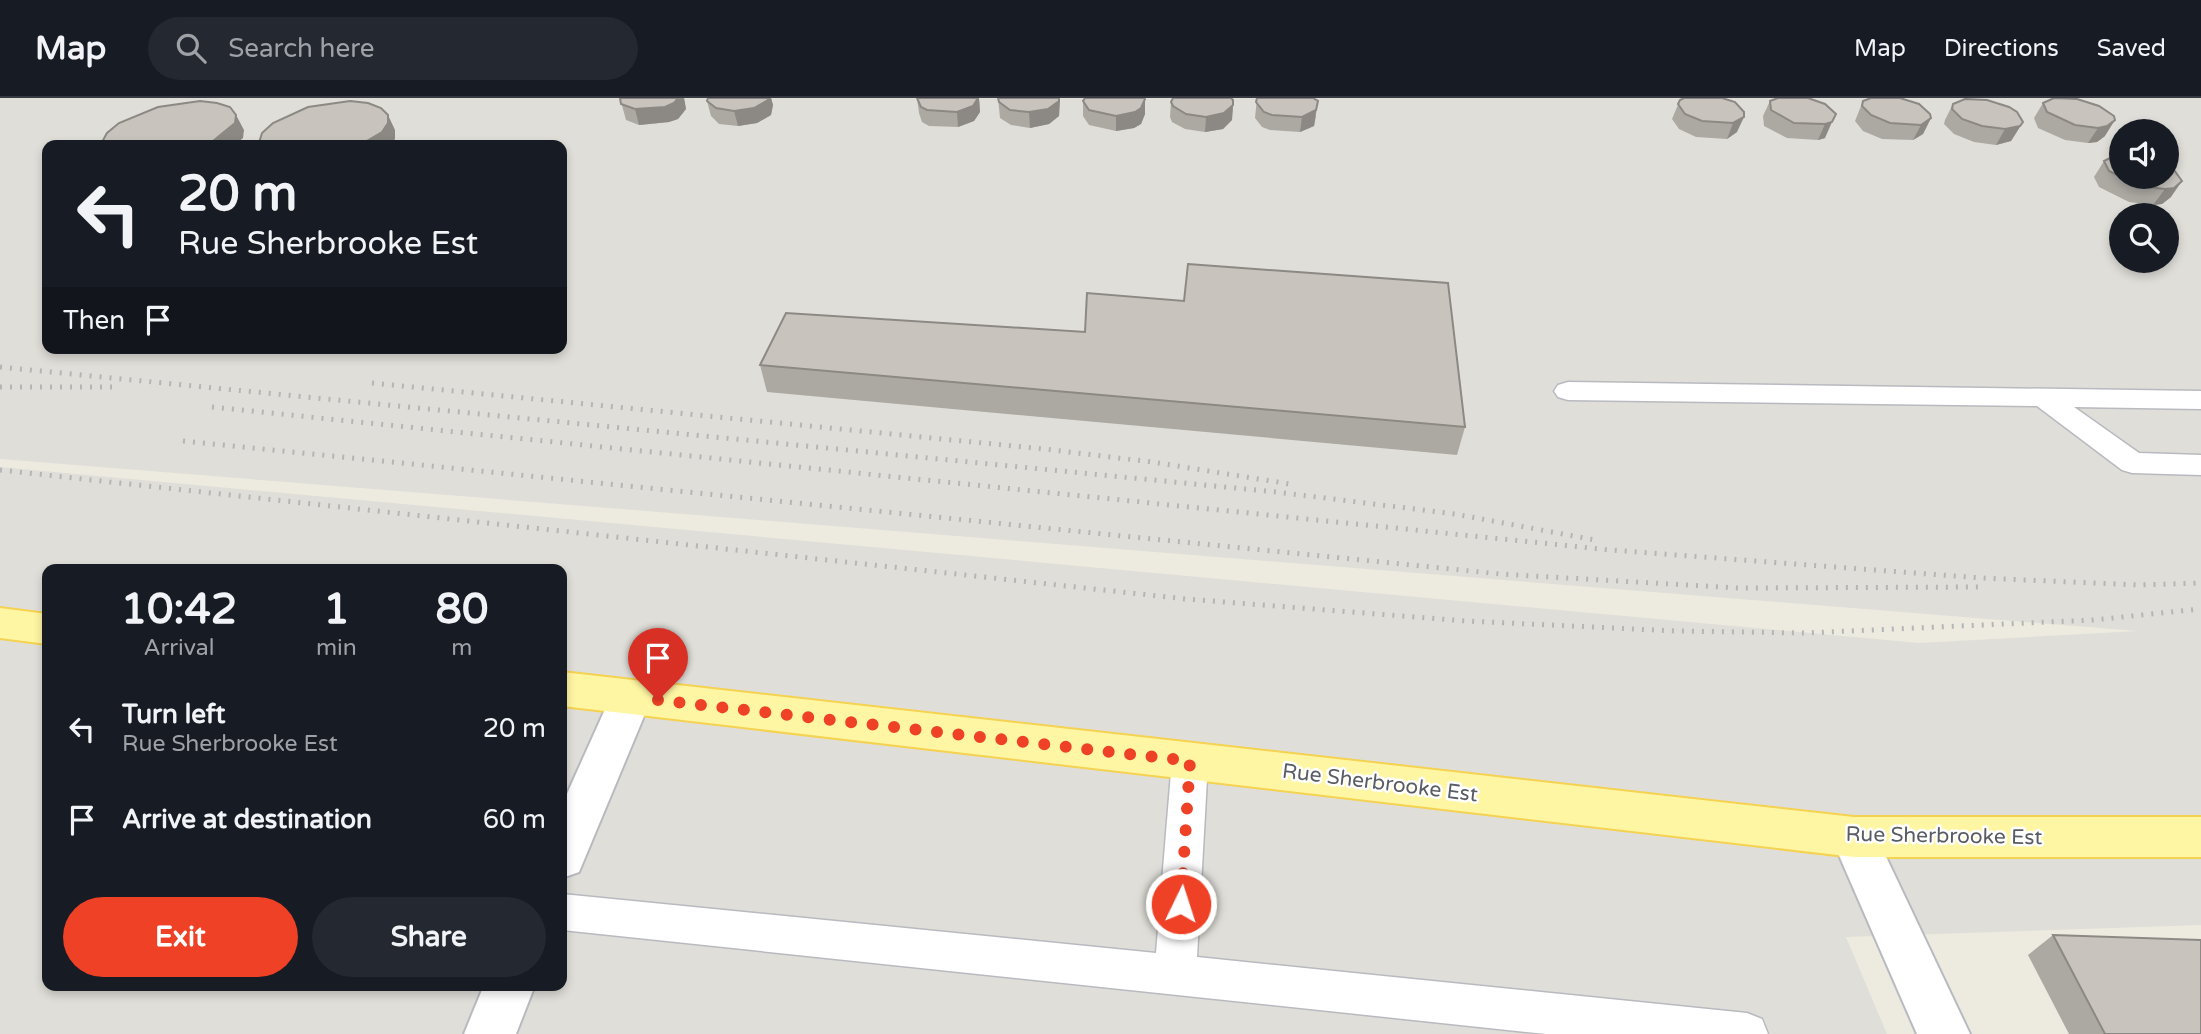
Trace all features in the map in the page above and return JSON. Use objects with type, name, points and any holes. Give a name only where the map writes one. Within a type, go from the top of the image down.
[{"type":"main road","points":[[0,623],[42,628]]},
{"type":"main road","name":"Rue Sherbrooke Est","points":[[567,690],[1854,837],[2201,838]]},
{"type":"street","points":[[567,846],[631,697]]},
{"type":"street","points":[[1854,837],[1944,1034]]},
{"type":"street","points":[[490,1034],[508,991]]},
{"type":"lane","points":[[1568,391],[2201,400]]},
{"type":"lane","points":[[2042,397],[2132,463],[2201,465]]},
{"type":"lane","points":[[1175,974],[1190,761]]},
{"type":"lane","points":[[567,913],[1747,1034]]},
{"type":"shaded area","points":[[0,98],[2201,98],[2201,925],[1846,937],[1887,1034],[0,1034],[0,467],[1919,643],[2137,631],[0,459]]},
{"type":"building","points":[[620,98],[678,98],[665,107],[635,109],[621,104]]},
{"type":"building","points":[[708,98],[768,100],[754,108],[734,111],[716,108],[707,101]]},
{"type":"building","points":[[917,98],[978,98],[973,106],[957,112],[927,110],[921,107]]},
{"type":"building","points":[[998,98],[1059,98],[1059,101],[1048,109],[1029,112],[1010,110],[999,102]]},
{"type":"building","points":[[1085,98],[1145,99],[1141,108],[1135,112],[1116,116],[1089,110],[1083,101]]},
{"type":"building","points":[[1173,98],[1231,98],[1233,105],[1224,113],[1206,117],[1186,114],[1173,106]]},
{"type":"building","points":[[1257,98],[1313,98],[1318,101],[1316,110],[1302,117],[1264,112],[1256,102]]},
{"type":"building","points":[[1684,98],[1722,98],[1735,102],[1744,112],[1744,117],[1733,123],[1702,121],[1685,114],[1678,104]]},
{"type":"building","points":[[1778,98],[1808,98],[1825,104],[1836,114],[1832,122],[1825,124],[1794,123],[1771,110],[1770,101]]},
{"type":"building","points":[[1871,98],[1900,98],[1919,104],[1931,118],[1921,125],[1890,123],[1871,115],[1862,106],[1863,101]]},
{"type":"building","points":[[2054,98],[2077,99],[2099,106],[2115,119],[2109,119],[2109,124],[2098,128],[2075,125],[2047,112],[2043,103]]},
{"type":"building","points":[[1965,99],[1987,100],[2009,107],[2017,112],[2023,122],[2020,126],[2005,129],[1982,126],[1962,119],[1952,109],[1953,104]]},
{"type":"building","points":[[200,101],[217,103],[230,107],[236,115],[235,123],[214,140],[103,140],[119,123],[158,107]]},
{"type":"building","points":[[350,101],[368,103],[381,108],[388,115],[388,123],[382,132],[368,140],[260,140],[262,133],[273,123],[308,107]]},
{"type":"building","points":[[2109,158],[2109,171],[2104,161]]},
{"type":"building","points":[[1188,264],[1448,283],[1465,427],[760,365],[786,313],[1085,332],[1087,293],[1184,301]]},
{"type":"building","points":[[2053,935],[2201,940],[2201,1034],[2105,1034]]},
{"type":"railway","points":[[0,367],[1276,492],[1455,514],[1595,540]]},
{"type":"railway","points":[[372,383],[1044,449],[1152,462],[1290,484]]},
{"type":"railway","points":[[0,387],[118,387]]},
{"type":"railway","points":[[212,407],[1610,550],[1981,578],[2139,585],[2201,583]]},
{"type":"railway","points":[[183,441],[1500,574],[1738,588],[1978,587]]},
{"type":"railway","points":[[0,470],[1186,599],[1466,621],[1676,631],[1805,633],[2093,620],[2201,609]]},
{"type":"route","points":[[658,700],[1190,761],[1181,904]]}]
